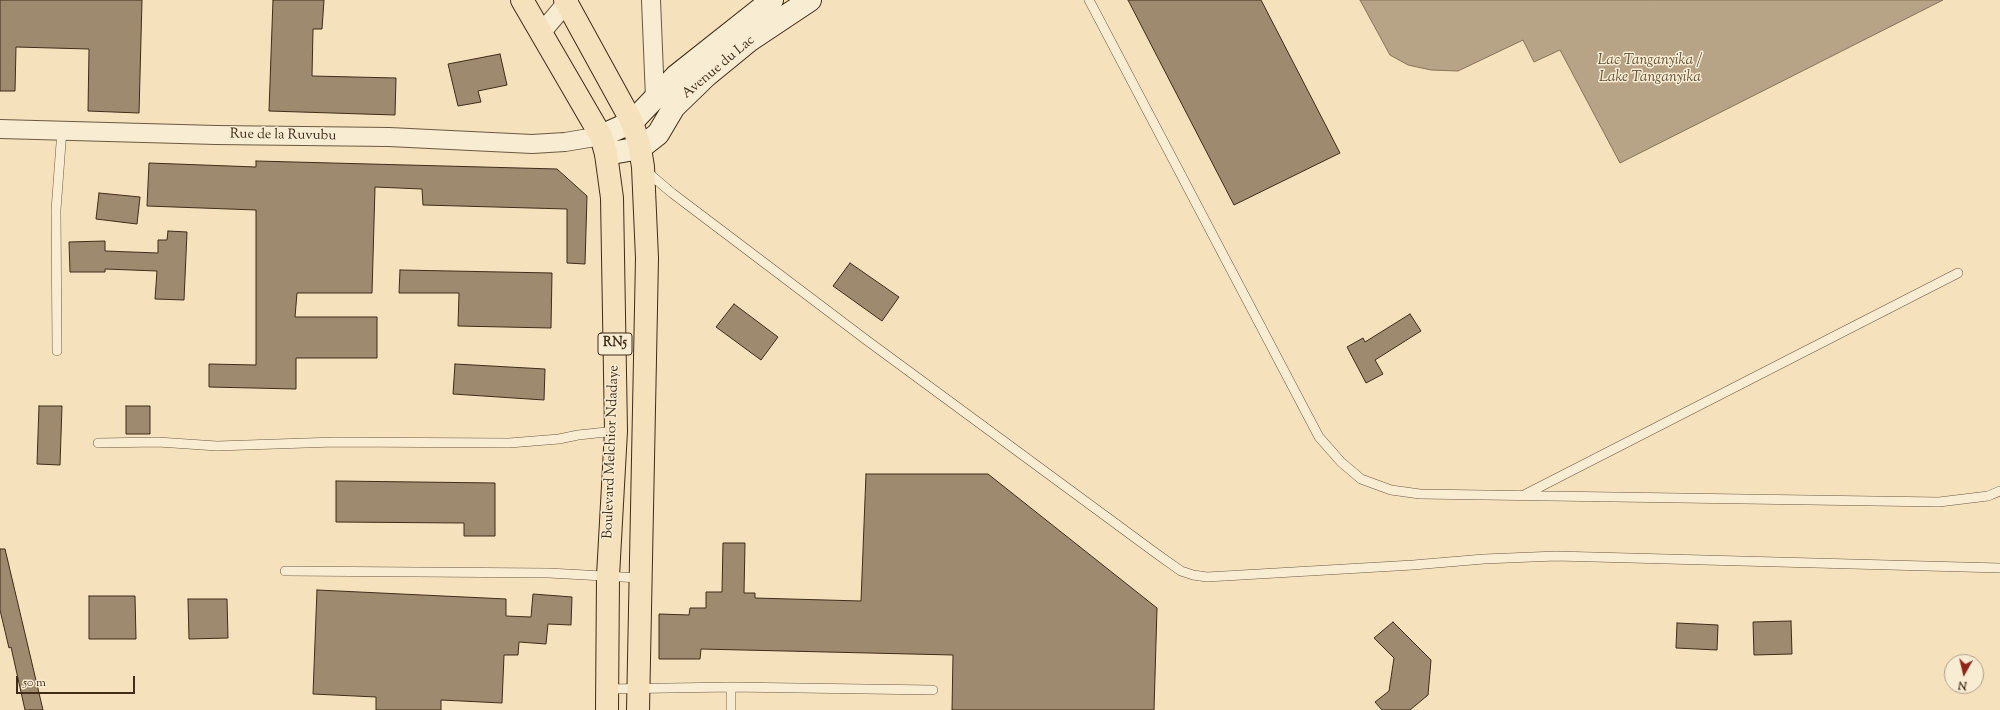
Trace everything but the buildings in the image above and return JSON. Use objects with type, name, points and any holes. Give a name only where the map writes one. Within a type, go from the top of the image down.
[{"type":"main road","name":"Boulevard Melchior Ndadaye","points":[[522,0],[604,145],[612,198],[616,431],[608,576],[608,689],[606,710]]},
{"type":"main road","name":"Avenue du Lac","points":[[632,122],[676,76],[772,0]]},
{"type":"main road","name":"Avenue du Lac","points":[[641,158],[658,134],[674,107],[706,76],[750,40],[810,0]]},
{"type":"main road","name":"RN5","points":[[567,1],[632,122],[641,158],[647,258],[638,710]]},
{"type":"main road","points":[[604,145],[632,122]]},
{"type":"main road","points":[[604,145],[641,158]]},
{"type":"street","points":[[651,0],[655,98]]},
{"type":"street","points":[[541,33],[567,1]]},
{"type":"street","name":"Rue de la Ruvubu","points":[[0,129],[216,135],[389,137],[532,144],[565,142],[604,145]]},
{"type":"lane","points":[[1089,0],[1319,437],[1340,462],[1362,478],[1391,490],[1420,494],[1940,502],[1988,496],[2000,491]]},
{"type":"lane","points":[[57,351],[56,210],[62,130]]},
{"type":"lane","points":[[641,158],[672,193],[865,339],[1157,554],[1181,571],[1193,576],[1207,577],[1556,556],[2000,568]]},
{"type":"lane","points":[[1523,495],[1958,273]]},
{"type":"lane","points":[[98,443],[158,442],[218,446],[335,442],[510,443],[559,439],[578,435],[616,431]]},
{"type":"lane","points":[[285,571],[549,573],[640,578]]},
{"type":"lane","points":[[608,689],[732,687],[933,690]]},
{"type":"lane","points":[[731,710],[732,687]]},
{"type":"water","name":"Lac Tanganyika / Lake Tanganyika","points":[[1360,0],[1943,0],[1620,163],[1560,50],[1534,62],[1523,40],[1458,71],[1431,70],[1408,65],[1390,55]]}]
